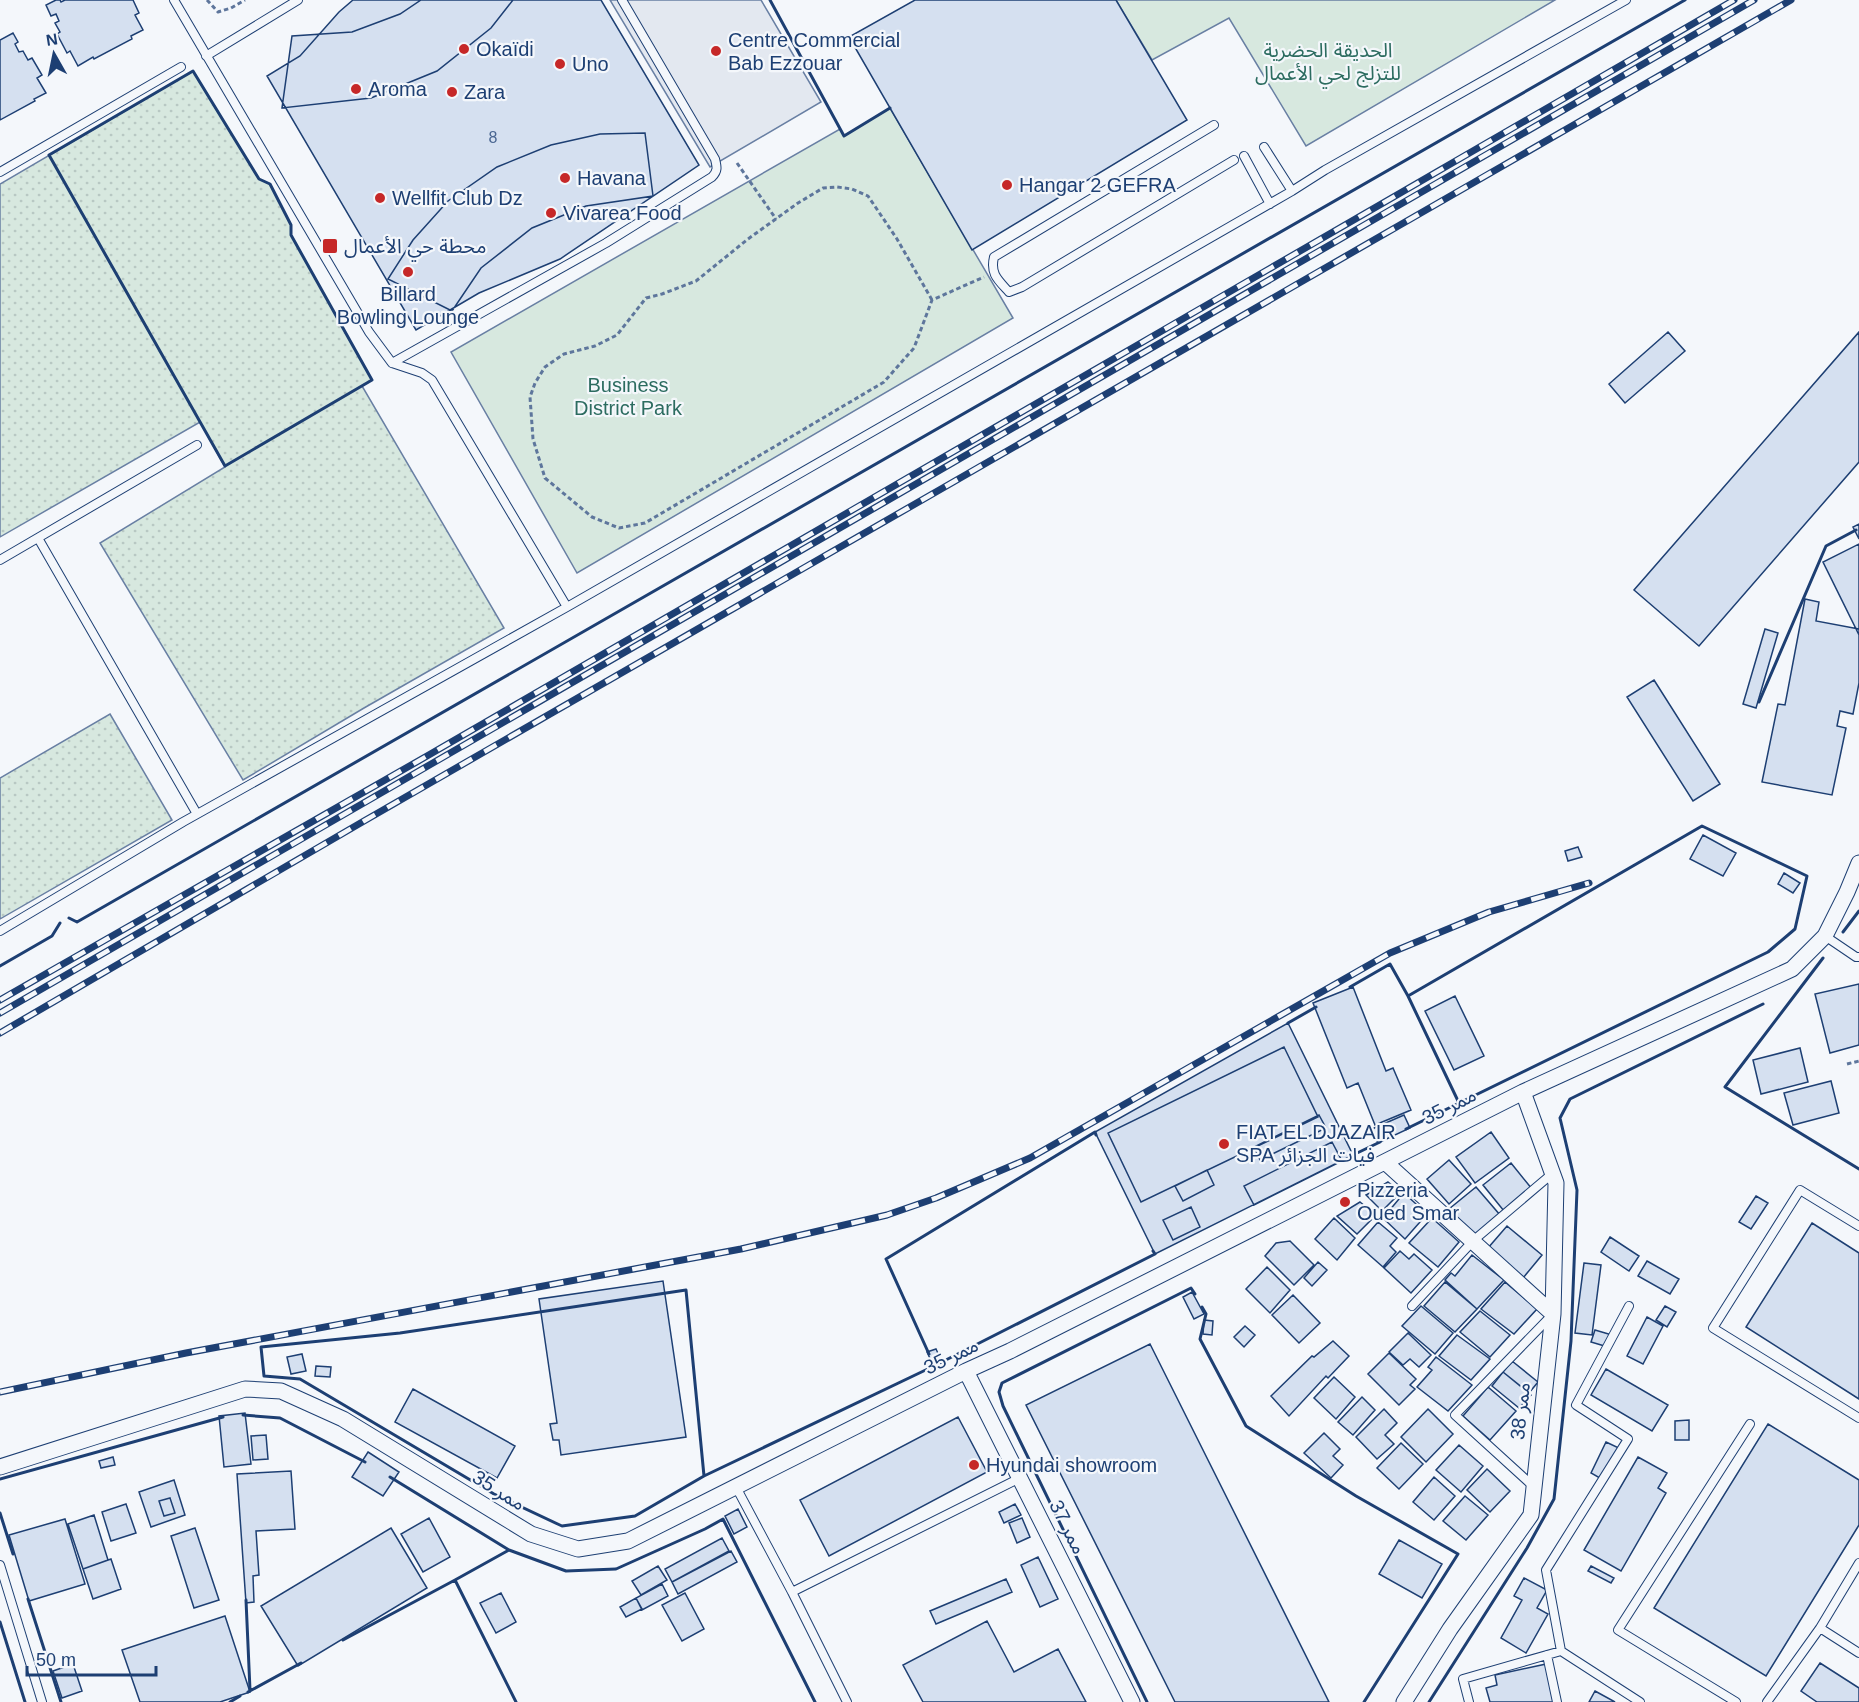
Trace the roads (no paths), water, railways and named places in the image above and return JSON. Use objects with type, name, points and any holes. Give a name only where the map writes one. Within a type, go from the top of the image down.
[{"type":"street","name":"ممر 35","points":[[0,1467],[245,1389],[281,1391],[344,1419],[531,1534],[578,1549],[628,1541],[1523,1092],[1792,969],[1825,936],[1859,863]]},
{"type":"street","name":"ممر 38","points":[[1404,1702],[1450,1629],[1531,1515],[1553,1314],[1556,1183],[1523,1092]]},
{"type":"street","points":[[1386,1162],[1553,1314]]},
{"type":"street","name":"ممر 37","points":[[966,1371],[1132,1702]]},
{"type":"lane","points":[[174,0],[369,332],[392,363],[422,373],[432,380],[567,607]]},
{"type":"lane","points":[[206,56],[298,0]]},
{"type":"lane","points":[[392,363],[606,243],[716,174],[715,159],[622,0]]},
{"type":"lane","points":[[0,930],[197,814],[567,607],[1270,204],[1325,170],[1626,0]]},
{"type":"lane","points":[[0,172],[181,67]]},
{"type":"lane","points":[[1214,125],[994,257],[995,277],[1009,292],[1022,287],[1234,160]]},
{"type":"lane","points":[[1264,147],[1292,191]]},
{"type":"lane","points":[[1244,156],[1270,204]]},
{"type":"lane","points":[[0,560],[197,445]]},
{"type":"lane","points":[[38,538],[197,814]]},
{"type":"lane","points":[[1825,936],[1859,957]]},
{"type":"lane","points":[[1412,1306],[1474,1240],[1553,1173]]},
{"type":"lane","points":[[1859,1226],[1800,1190],[1713,1328],[1859,1418]]},
{"type":"lane","points":[[1629,1306],[1576,1405],[1628,1439],[1546,1570],[1561,1651],[1640,1702]]},
{"type":"lane","points":[[1533,1486],[1455,1415],[1553,1314]]},
{"type":"lane","points":[[1736,1702],[1618,1630],[1750,1424]]},
{"type":"lane","points":[[792,1592],[1020,1478]]},
{"type":"lane","points":[[736,1487],[847,1702]]},
{"type":"lane","points":[[1767,1702],[1820,1628],[1859,1563]]},
{"type":"lane","points":[[0,1565],[42,1702]]},
{"type":"lane","points":[[1820,1628],[1859,1653]]},
{"type":"lane","points":[[1469,1702],[1463,1679],[1561,1651]]},
{"type":"lane","points":[[1546,1655],[1557,1702]]},
{"type":"railway","points":[[0,1000],[427,756],[1734,0]]},
{"type":"railway","points":[[0,1013],[1754,0]]},
{"type":"railway","points":[[0,1033],[1791,0]]},
{"type":"railway","points":[[0,1392],[186,1353],[741,1249],[887,1215],[936,1198],[1030,1158],[1390,953],[1489,912],[1589,883]]},
{"type":"place","name":"Okaïdi","points":[[464,49]]},
{"type":"place","name":"Centre Commercial Bab Ezzouar","points":[[716,51]]},
{"type":"place","name":"Uno","points":[[560,64]]},
{"type":"place","name":"Aroma","points":[[356,89]]},
{"type":"place","name":"Zara","points":[[452,92]]},
{"type":"place","name":"Havana","points":[[565,178]]},
{"type":"place","name":"Hangar 2 GEFRA","points":[[1007,185]]},
{"type":"place","name":"Wellfit Club Dz","points":[[380,198]]},
{"type":"place","name":"Vivarea Food","points":[[551,213]]},
{"type":"place","name":"محطة حي الأعمال","points":[[330,246]]},
{"type":"place","name":"Billard Bowling Lounge","points":[[408,272]]},
{"type":"place","name":"FIAT EL DJAZAIR SPA فيات الجزائر","points":[[1224,1144]]},
{"type":"place","name":"Pizzeria Oued Smar","points":[[1345,1202]]},
{"type":"place","name":"Hyundai showroom","points":[[974,1465]]},
{"type":"park label","name":"الحديقة الحضرية للتزلج لحي الأعمال","points":[[1328,62]]},
{"type":"park label","name":"Business District Park","points":[[628,396]]}]
